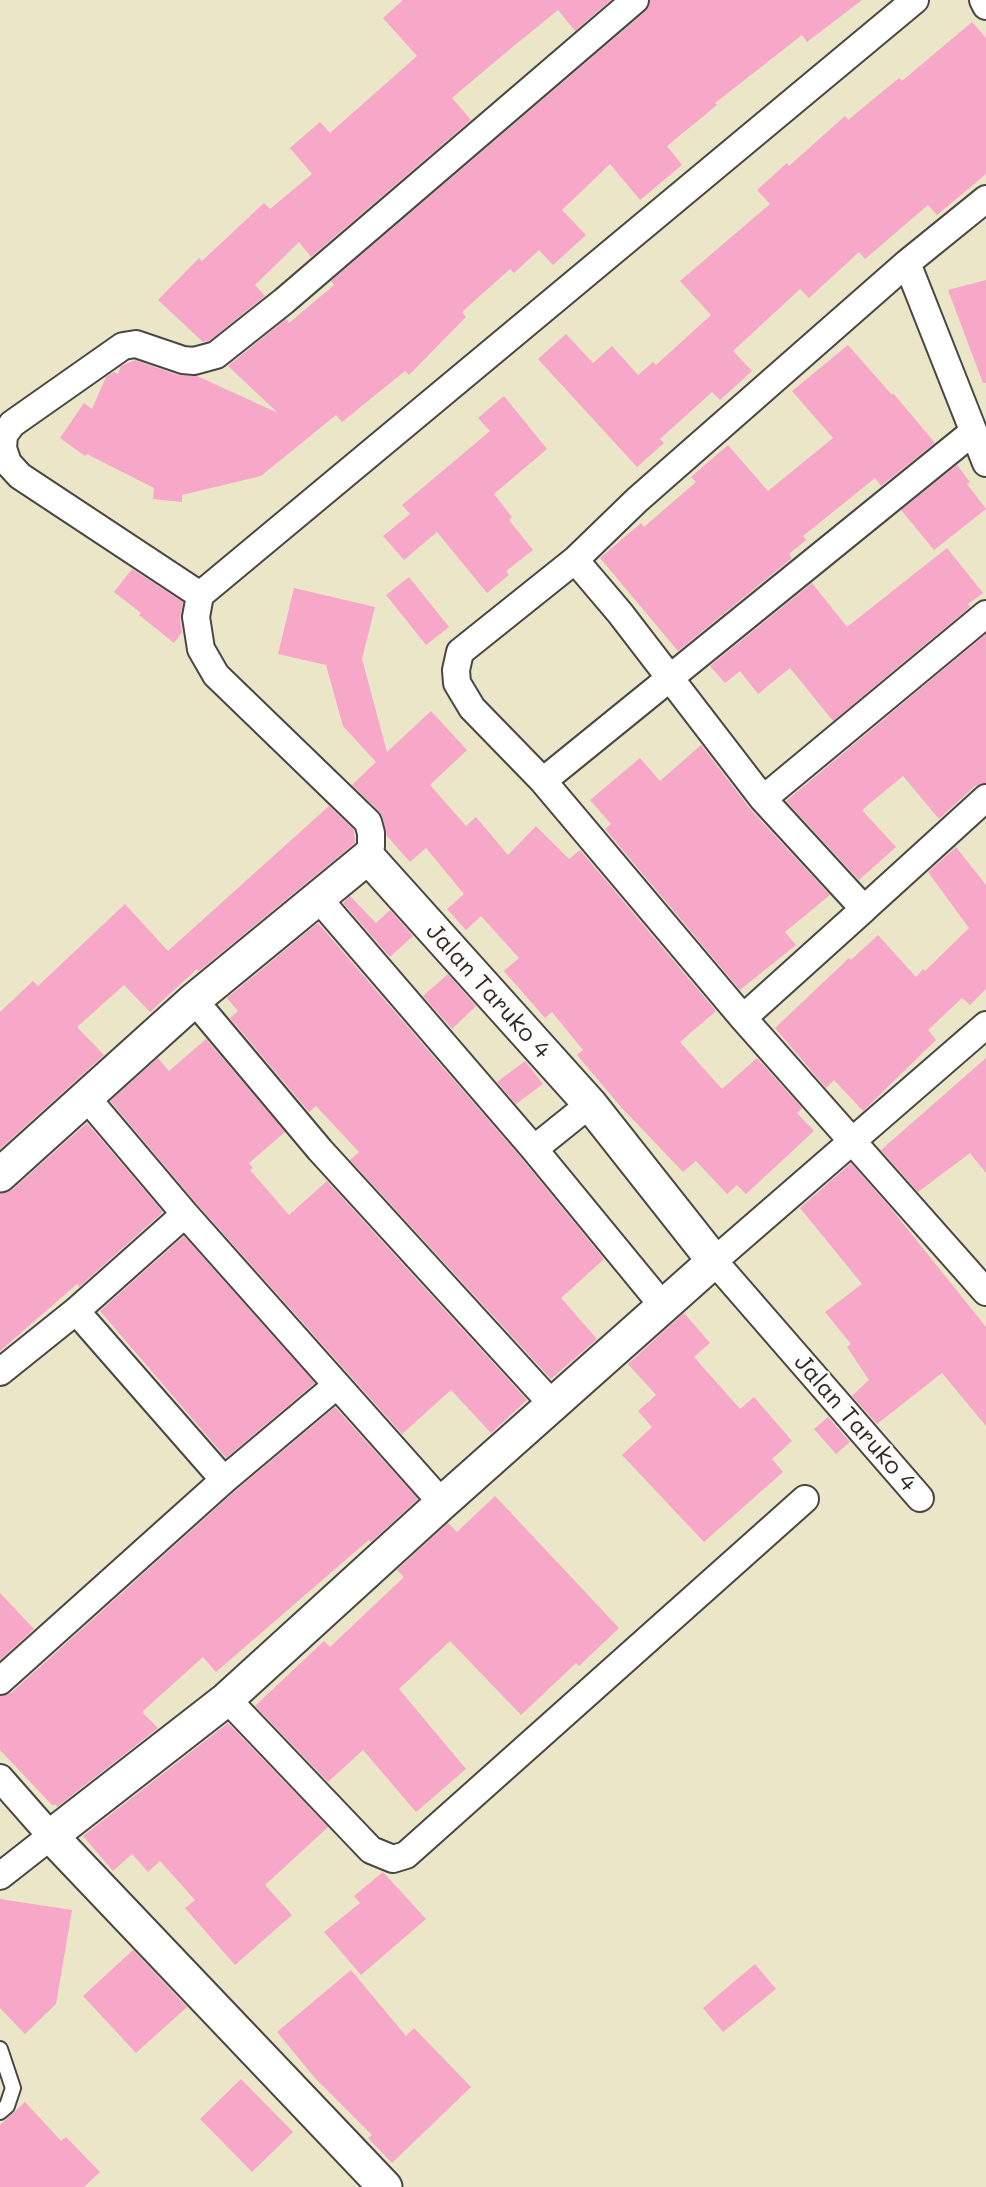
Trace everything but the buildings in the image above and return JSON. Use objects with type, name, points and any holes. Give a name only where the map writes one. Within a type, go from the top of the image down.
[{"type":"street","points":[[200,596],[20,476],[8,463],[2,448],[4,435],[12,424],[123,346],[136,344],[194,361],[216,355],[284,301],[635,0]]},
{"type":"street","points":[[0,1175],[194,1000],[368,857],[371,833],[368,822],[216,675],[201,649],[196,617],[200,596],[915,0]]},
{"type":"street","points":[[983,0],[986,6]]},
{"type":"street","points":[[986,199],[907,263],[637,500],[575,560],[460,652],[456,670],[457,683],[472,708],[543,781],[743,1018],[986,1292]]},
{"type":"street","points":[[907,263],[986,463]]},
{"type":"street","points":[[543,781],[973,432]]},
{"type":"street","points":[[575,560],[763,799],[864,909]]},
{"type":"street","points":[[763,799],[986,614]]},
{"type":"street","points":[[743,1018],[986,798]]},
{"type":"street","name":"Jalan Taruko 4","points":[[368,857],[590,1104],[715,1261],[920,1498]]},
{"type":"street","points":[[318,898],[534,1149],[663,1306]]},
{"type":"street","points":[[194,1000],[320,1150],[553,1405]]},
{"type":"street","points":[[0,1876],[227,1699],[663,1306],[986,1025]]},
{"type":"street","points":[[86,1097],[185,1214],[442,1503]]},
{"type":"street","points":[[534,1149],[590,1104]]},
{"type":"street","points":[[0,1372],[76,1311],[185,1214]]},
{"type":"street","points":[[76,1311],[225,1480]]},
{"type":"street","points":[[0,1681],[225,1480],[337,1385]]},
{"type":"street","points":[[227,1699],[371,1850],[393,1859],[406,1855],[805,1499]]},
{"type":"street","points":[[0,1778],[51,1836],[384,2187]]},
{"type":"lane","points":[[0,2049],[13,2088],[6,2106],[0,2112]]}]
